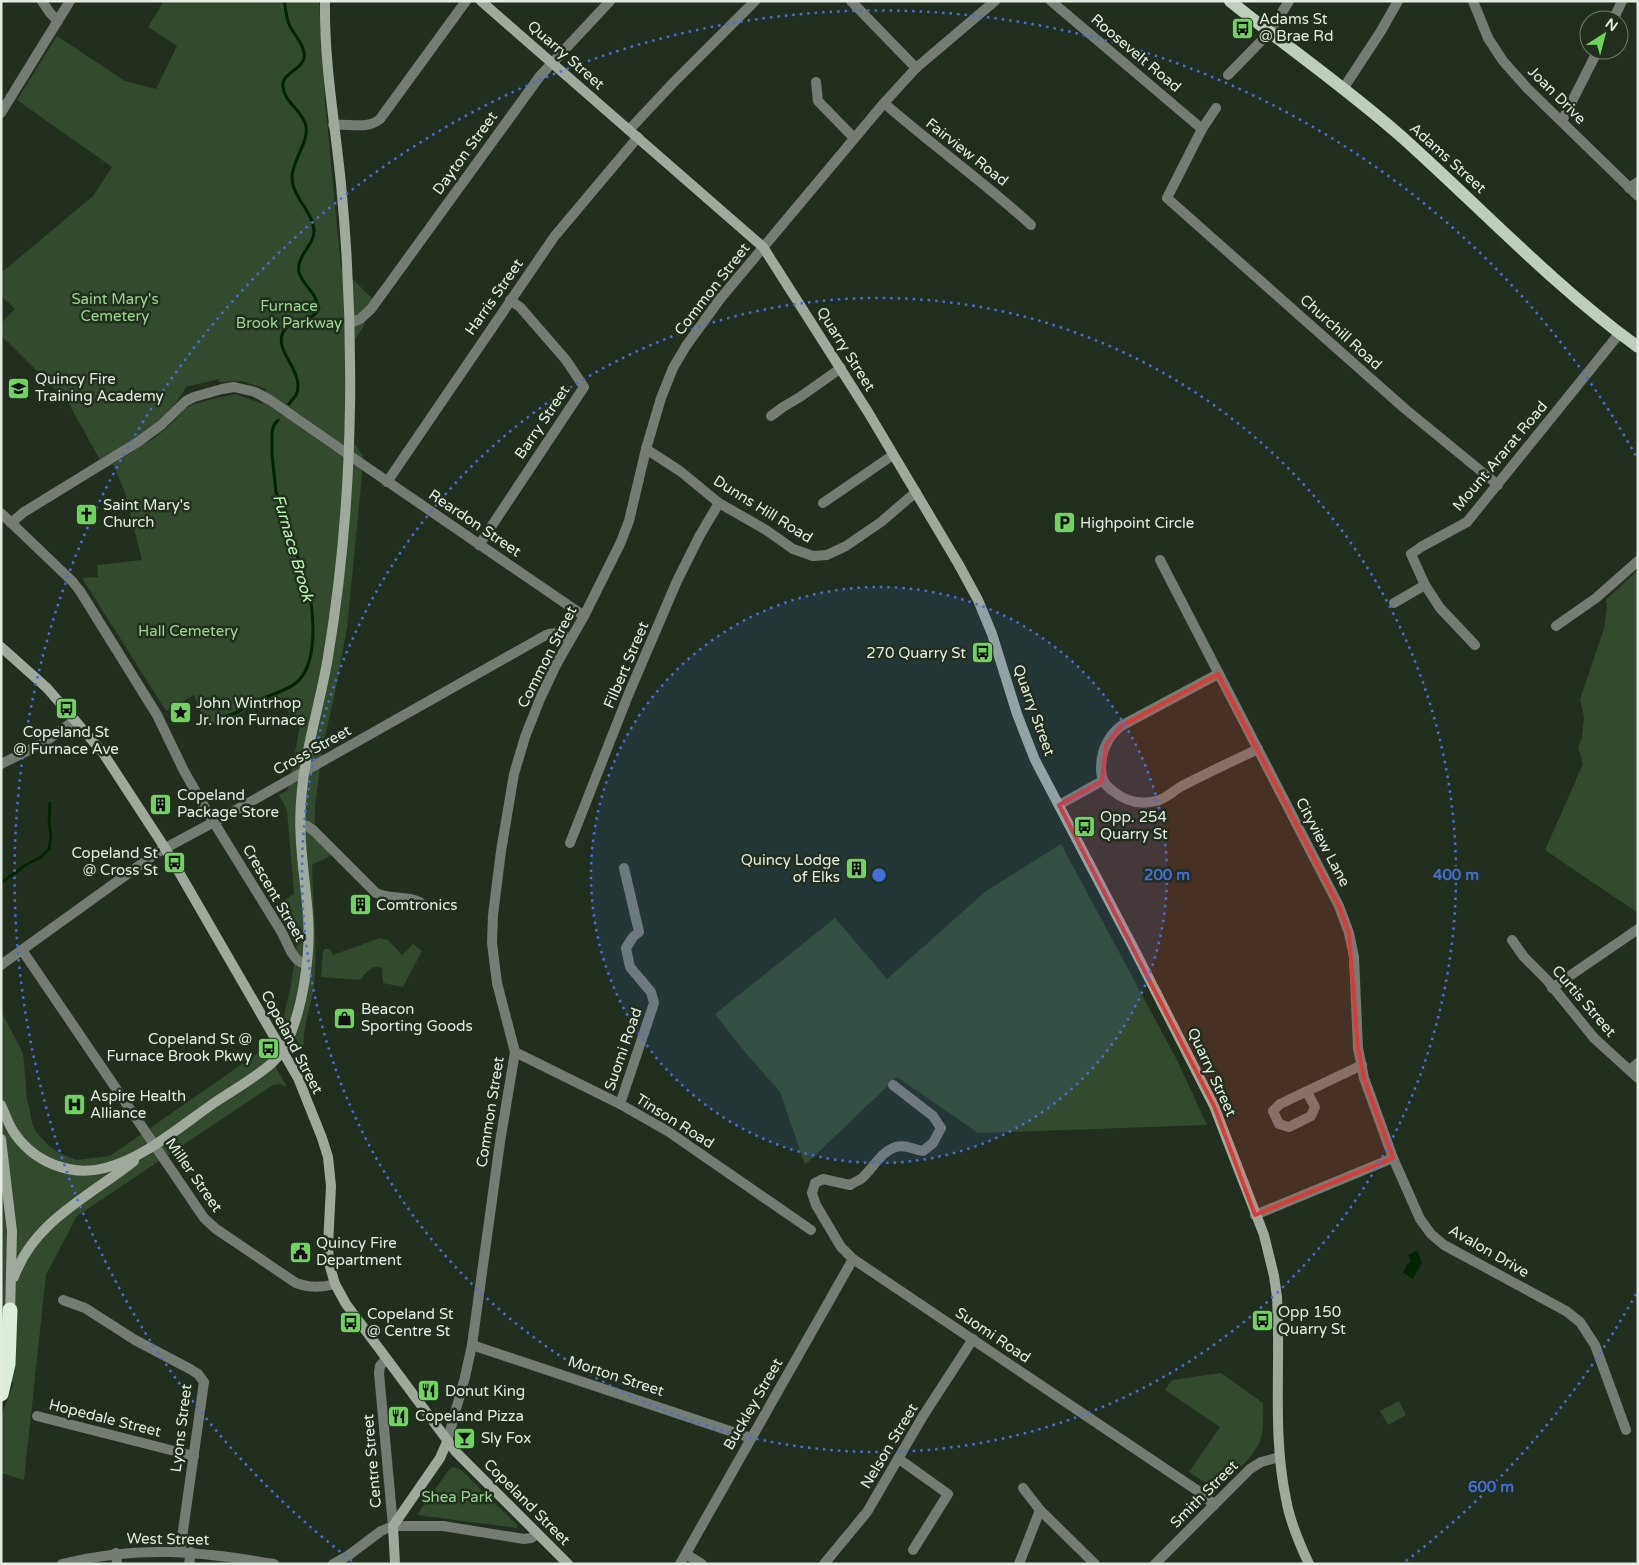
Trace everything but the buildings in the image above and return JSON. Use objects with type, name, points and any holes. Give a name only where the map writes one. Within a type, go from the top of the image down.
[{"type":"highway","points":[[1,1394],[8,1364],[10,1310]]},
{"type":"main road","points":[[1,1105],[14,1132],[24,1144],[42,1159],[63,1168],[84,1171],[108,1167],[125,1161],[154,1144],[266,1068],[282,1051],[288,1040],[298,1010],[308,943],[308,915],[300,825],[304,772],[333,626],[348,455],[350,323],[344,221],[326,57],[325,1]]},
{"type":"main road","name":"Quarry Street","points":[[481,1],[763,247],[841,368],[916,492],[978,600],[992,634],[1017,714],[1035,760],[1214,1106],[1264,1235],[1274,1276],[1276,1297],[1280,1457],[1288,1508],[1299,1542],[1309,1564]]},
{"type":"main road","name":"Adams Street","points":[[1230,1],[1401,136],[1570,293],[1619,334],[1637,346]]},
{"type":"main road","name":"Copeland Street","points":[[1,647],[47,688],[103,753],[165,848],[301,1085],[328,1157],[331,1186],[328,1246],[335,1284],[346,1304],[447,1442],[568,1564]]},
{"type":"main road","points":[[1,1139],[12,1231],[10,1310],[7,1332],[1,1351]]},
{"type":"main road","points":[[11,1286],[17,1268],[25,1253],[51,1222],[154,1144]]},
{"type":"main road","name":"Common Street","points":[[392,1526],[440,1458],[447,1442]]},
{"type":"main road","name":"Centre Street","points":[[392,1526],[395,1564]]},
{"type":"street","points":[[42,1],[50,14],[58,20]]},
{"type":"street","points":[[1,113],[70,1]]},
{"type":"street","points":[[333,125],[368,126],[380,119],[466,1]]},
{"type":"street","name":"Dayton Street","points":[[350,323],[360,319],[371,309],[551,62],[610,1]]},
{"type":"street","name":"Harris Street","points":[[387,482],[554,237],[633,133],[674,82],[755,1]]},
{"type":"street","points":[[851,1],[916,68]]},
{"type":"street","name":"Common Street","points":[[447,1442],[472,1345],[485,1246],[515,1052],[496,983],[492,943],[493,915],[514,774],[525,737],[540,699],[620,544],[629,521],[646,449],[661,398],[673,368],[682,353],[720,299],[884,103],[916,68],[995,1]]},
{"type":"street","name":"Roosevelt Road","points":[[1051,1],[1202,129]]},
{"type":"street","points":[[1228,75],[1269,33],[1289,1]]},
{"type":"street","points":[[1343,89],[1398,1]]},
{"type":"street","name":"Joan Drive","points":[[1473,1],[1488,38],[1503,61],[1527,88],[1562,122],[1633,185],[1638,196]]},
{"type":"street","points":[[1562,122],[1593,60]]},
{"type":"street","points":[[816,82],[818,101],[854,138]]},
{"type":"street","name":"Fairview Road","points":[[884,103],[917,132],[996,194],[1031,225]]},
{"type":"street","points":[[1202,129],[1216,108]]},
{"type":"street","name":"Churchill Road","points":[[1202,129],[1167,198],[1404,408],[1498,485]]},
{"type":"street","name":"Barry Street","points":[[479,545],[584,387],[566,360],[520,307],[510,300]]},
{"type":"street","name":"Mount Ararat Road","points":[[1425,585],[1411,554],[1467,522],[1619,334]]},
{"type":"street","points":[[771,416],[841,368]]},
{"type":"street","name":"Reardon Street","points":[[11,523],[24,512],[138,442],[190,398],[222,389],[241,388],[262,395],[584,616]]},
{"type":"street","name":"Dunns Hill Road","points":[[646,449],[680,471],[719,503],[766,530],[793,549],[813,556],[827,555],[846,546],[881,522],[916,492]]},
{"type":"street","points":[[823,503],[893,455]]},
{"type":"street","name":"Filbert Street","points":[[570,843],[629,693],[677,581],[700,535],[719,503]]},
{"type":"street","name":"Crescent Street","points":[[1,514],[72,581],[80,591],[157,715],[188,778],[281,931],[296,960],[306,964]]},
{"type":"street","name":"Cityview Lane","points":[[1160,560],[1339,906],[1349,933],[1354,957],[1358,1042],[1364,1078],[1392,1158]]},
{"type":"street","points":[[1556,626],[1596,598],[1638,561]]},
{"type":"street","points":[[1394,603],[1425,585],[1440,608],[1475,645]]},
{"type":"street","name":"Cross Street","points":[[1,965],[165,848],[546,635],[552,632],[559,633],[570,639]]},
{"type":"street","points":[[1218,674],[1121,726],[1111,734],[1102,757],[1102,781],[1110,790],[1133,802],[1154,802],[1258,749]]},
{"type":"street","points":[[1,764],[45,742],[75,720]]},
{"type":"street","points":[[1059,805],[1102,781]]},
{"type":"street","points":[[300,825],[307,826],[313,830],[376,893],[385,896],[416,899],[426,907]]},
{"type":"street","name":"Suomi Road","points":[[620,1104],[654,1003],[651,992],[630,967],[626,948],[633,937],[640,932],[624,868]]},
{"type":"street","points":[[1552,988],[1638,929]]},
{"type":"street","name":"Curtis Street","points":[[1512,940],[1524,958],[1547,980],[1594,1038],[1634,1066],[1638,1078]]},
{"type":"street","name":"Miller Street","points":[[22,950],[211,1226],[296,1283],[310,1287],[335,1284]]},
{"type":"street","name":"Tinson Road","points":[[515,1052],[620,1104],[669,1132],[811,1230]]},
{"type":"street","points":[[1307,1092],[1362,1065]]},
{"type":"street","name":"Suomi Road","points":[[893,1085],[933,1116],[941,1128],[934,1143],[923,1151],[913,1150],[905,1146],[897,1146],[883,1156],[861,1179],[850,1185],[823,1179],[815,1183],[812,1193],[816,1205],[841,1247],[853,1259],[1201,1493],[1214,1505]]},
{"type":"street","points":[[1255,1215],[1392,1158]]},
{"type":"street","name":"Avalon Drive","points":[[1392,1158],[1420,1219],[1431,1234],[1444,1245],[1566,1311],[1580,1322],[1595,1344],[1626,1430]]},
{"type":"street","name":"Buckley Street","points":[[680,1564],[853,1259]]},
{"type":"street","name":"Lyons Street","points":[[63,1300],[90,1311],[125,1335],[190,1369],[202,1378],[204,1382],[180,1552]]},
{"type":"street","name":"Nelson Street","points":[[824,1564],[867,1512],[924,1416],[973,1339]]},
{"type":"street","name":"Morton Street","points":[[472,1345],[751,1438]]},
{"type":"street","name":"Centre Street","points":[[386,1359],[381,1364],[379,1373],[392,1526]]},
{"type":"street","name":"Hopedale Street","points":[[37,1416],[194,1456]]},
{"type":"street","name":"Smith Street","points":[[1155,1564],[1254,1466],[1266,1460],[1280,1457]]},
{"type":"street","points":[[899,1459],[948,1494],[913,1550]]},
{"type":"street","points":[[1023,1488],[1040,1510],[1095,1564]]},
{"type":"street","points":[[1019,1564],[1040,1510]]},
{"type":"street","points":[[333,1564],[349,1556],[381,1531],[392,1526],[443,1526],[524,1539],[531,1538],[537,1534]]},
{"type":"street","name":"West Street","points":[[62,1564],[116,1558],[154,1551],[191,1552],[274,1564]]},
{"type":"street","points":[[189,1564],[191,1552]]},
{"type":"street","points":[[686,1554],[702,1564]]},
{"type":"highlighted area","points":[[1218,674],[1339,906],[1349,933],[1358,1048],[1364,1078],[1393,1158],[1255,1215],[1214,1106],[1059,805],[1102,781],[1106,745],[1121,726]]},
{"type":"green space","points":[[164,1],[320,1],[325,101],[341,268],[373,299],[364,326],[353,342],[356,396],[353,441],[363,456],[362,475],[347,628],[323,745],[315,806],[315,831],[332,855],[312,865],[315,971],[314,986],[304,1036],[304,1051],[283,1019],[297,946],[275,906],[294,894],[287,810],[279,795],[288,790],[301,720],[268,698],[227,721],[205,725],[194,695],[166,711],[82,578],[98,577],[97,565],[142,560],[125,493],[113,464],[154,438],[185,409],[192,405],[235,394],[263,404],[266,389],[242,381],[219,382],[219,379],[186,387],[159,420],[137,437],[100,460],[68,402],[1,335],[1,323],[15,309],[1,295],[1,273],[93,196],[112,167],[17,100],[57,36],[125,81],[156,89],[177,46],[148,27]]},
{"type":"green space","points":[[1638,570],[1638,913],[1545,850],[1583,764],[1578,747],[1582,737],[1584,717],[1580,699],[1604,629],[1606,600]]},
{"type":"green space","points":[[1061,844],[1177,1060],[1207,1125],[978,1133],[897,1077],[805,1165],[780,1092],[715,1014],[835,918],[887,979],[986,891]]},
{"type":"green space","points":[[380,938],[388,940],[402,955],[413,944],[422,951],[403,987],[383,983],[382,968],[378,967],[370,969],[360,980],[321,977],[323,951],[325,949],[330,949],[333,955]]},
{"type":"green space","points":[[1,1011],[23,1053],[27,1098],[32,1123],[36,1132],[48,1145],[61,1154],[77,1160],[110,1156],[265,1048],[287,1087],[280,1084],[273,1085],[77,1216],[46,1275],[24,1480],[1,1473],[1,1417],[14,1382],[1,1382]]},
{"type":"green space","points":[[1221,1373],[1263,1403],[1263,1422],[1260,1442],[1256,1450],[1218,1488],[1212,1487],[1189,1472],[1220,1427],[1165,1390],[1172,1380]]},
{"type":"green space","points":[[1399,1401],[1406,1415],[1388,1425],[1380,1411]]},
{"type":"green space","name":"Shea Park","points":[[453,1467],[460,1469],[517,1525],[517,1528],[417,1515],[448,1471]]},
{"type":"shaded area","points":[[1417,1250],[1422,1263],[1413,1279],[1403,1273],[1408,1263],[1411,1262],[1408,1255]]},
{"type":"waterway","name":"Furnace Brook","points":[[284,1],[287,19],[304,54],[302,62],[283,82],[284,92],[306,126],[305,139],[292,177],[295,191],[313,223],[314,230],[312,240],[300,260],[299,272],[315,297],[319,309],[310,317],[289,326],[282,335],[283,349],[297,379],[298,387],[296,395],[289,404]]},
{"type":"waterway","name":"Furnace Brook","points":[[222,717],[236,713],[257,701],[292,686],[303,675],[311,653],[313,626],[309,591],[276,492],[272,432],[278,420]]},
{"type":"waterway","name":"Furnace Brook","points":[[1,883],[24,866],[41,857],[49,849],[51,836],[49,822],[50,803]]},
{"type":"place","name":"Adams St @ Brae Rd","points":[[1243,28]]},
{"type":"place","name":"Quincy Fire Training Academy","points":[[19,388]]},
{"type":"place","name":"Saint Mary's Church","points":[[87,514]]},
{"type":"place","name":"Highpoint Circle","points":[[1064,523]]},
{"type":"place","name":"270 Quarry St","points":[[982,653]]},
{"type":"place","name":"Copeland St @ Furnace Ave","points":[[66,709]]},
{"type":"place","name":"John Wintrhop Jr. Iron Furnace","points":[[180,712]]},
{"type":"place","name":"Copeland Package Store","points":[[161,804]]},
{"type":"place","name":"Opp. 254 Quarry St","points":[[1084,826]]},
{"type":"place","name":"Copeland St @ Cross St","points":[[174,862]]},
{"type":"place","name":"Quincy Lodge of Elks","points":[[856,869]]},
{"type":"place","name":"Comtronics","points":[[360,905]]},
{"type":"place","name":"Beacon Sporting Goods","points":[[345,1018]]},
{"type":"place","name":"Copeland St @ Furnace Brook Pkwy","points":[[268,1048]]},
{"type":"place","name":"Aspire Health Alliance","points":[[74,1105]]},
{"type":"place","name":"Quincy Fire Department","points":[[300,1252]]},
{"type":"place","name":"Opp 150 Quarry St","points":[[1262,1321]]},
{"type":"place","name":"Copeland St @ Centre St","points":[[351,1323]]},
{"type":"place","name":"Donut King","points":[[429,1391]]},
{"type":"place","name":"Copeland Pizza","points":[[399,1416]]},
{"type":"place","name":"Sly Fox","points":[[465,1438]]},
{"type":"park label","name":"Saint Mary's Cemetery","points":[[115,308]]},
{"type":"park label","name":"Furnace Brook Parkway","points":[[289,314]]},
{"type":"park label","name":"Hall Cemetery","points":[[188,631]]}]
